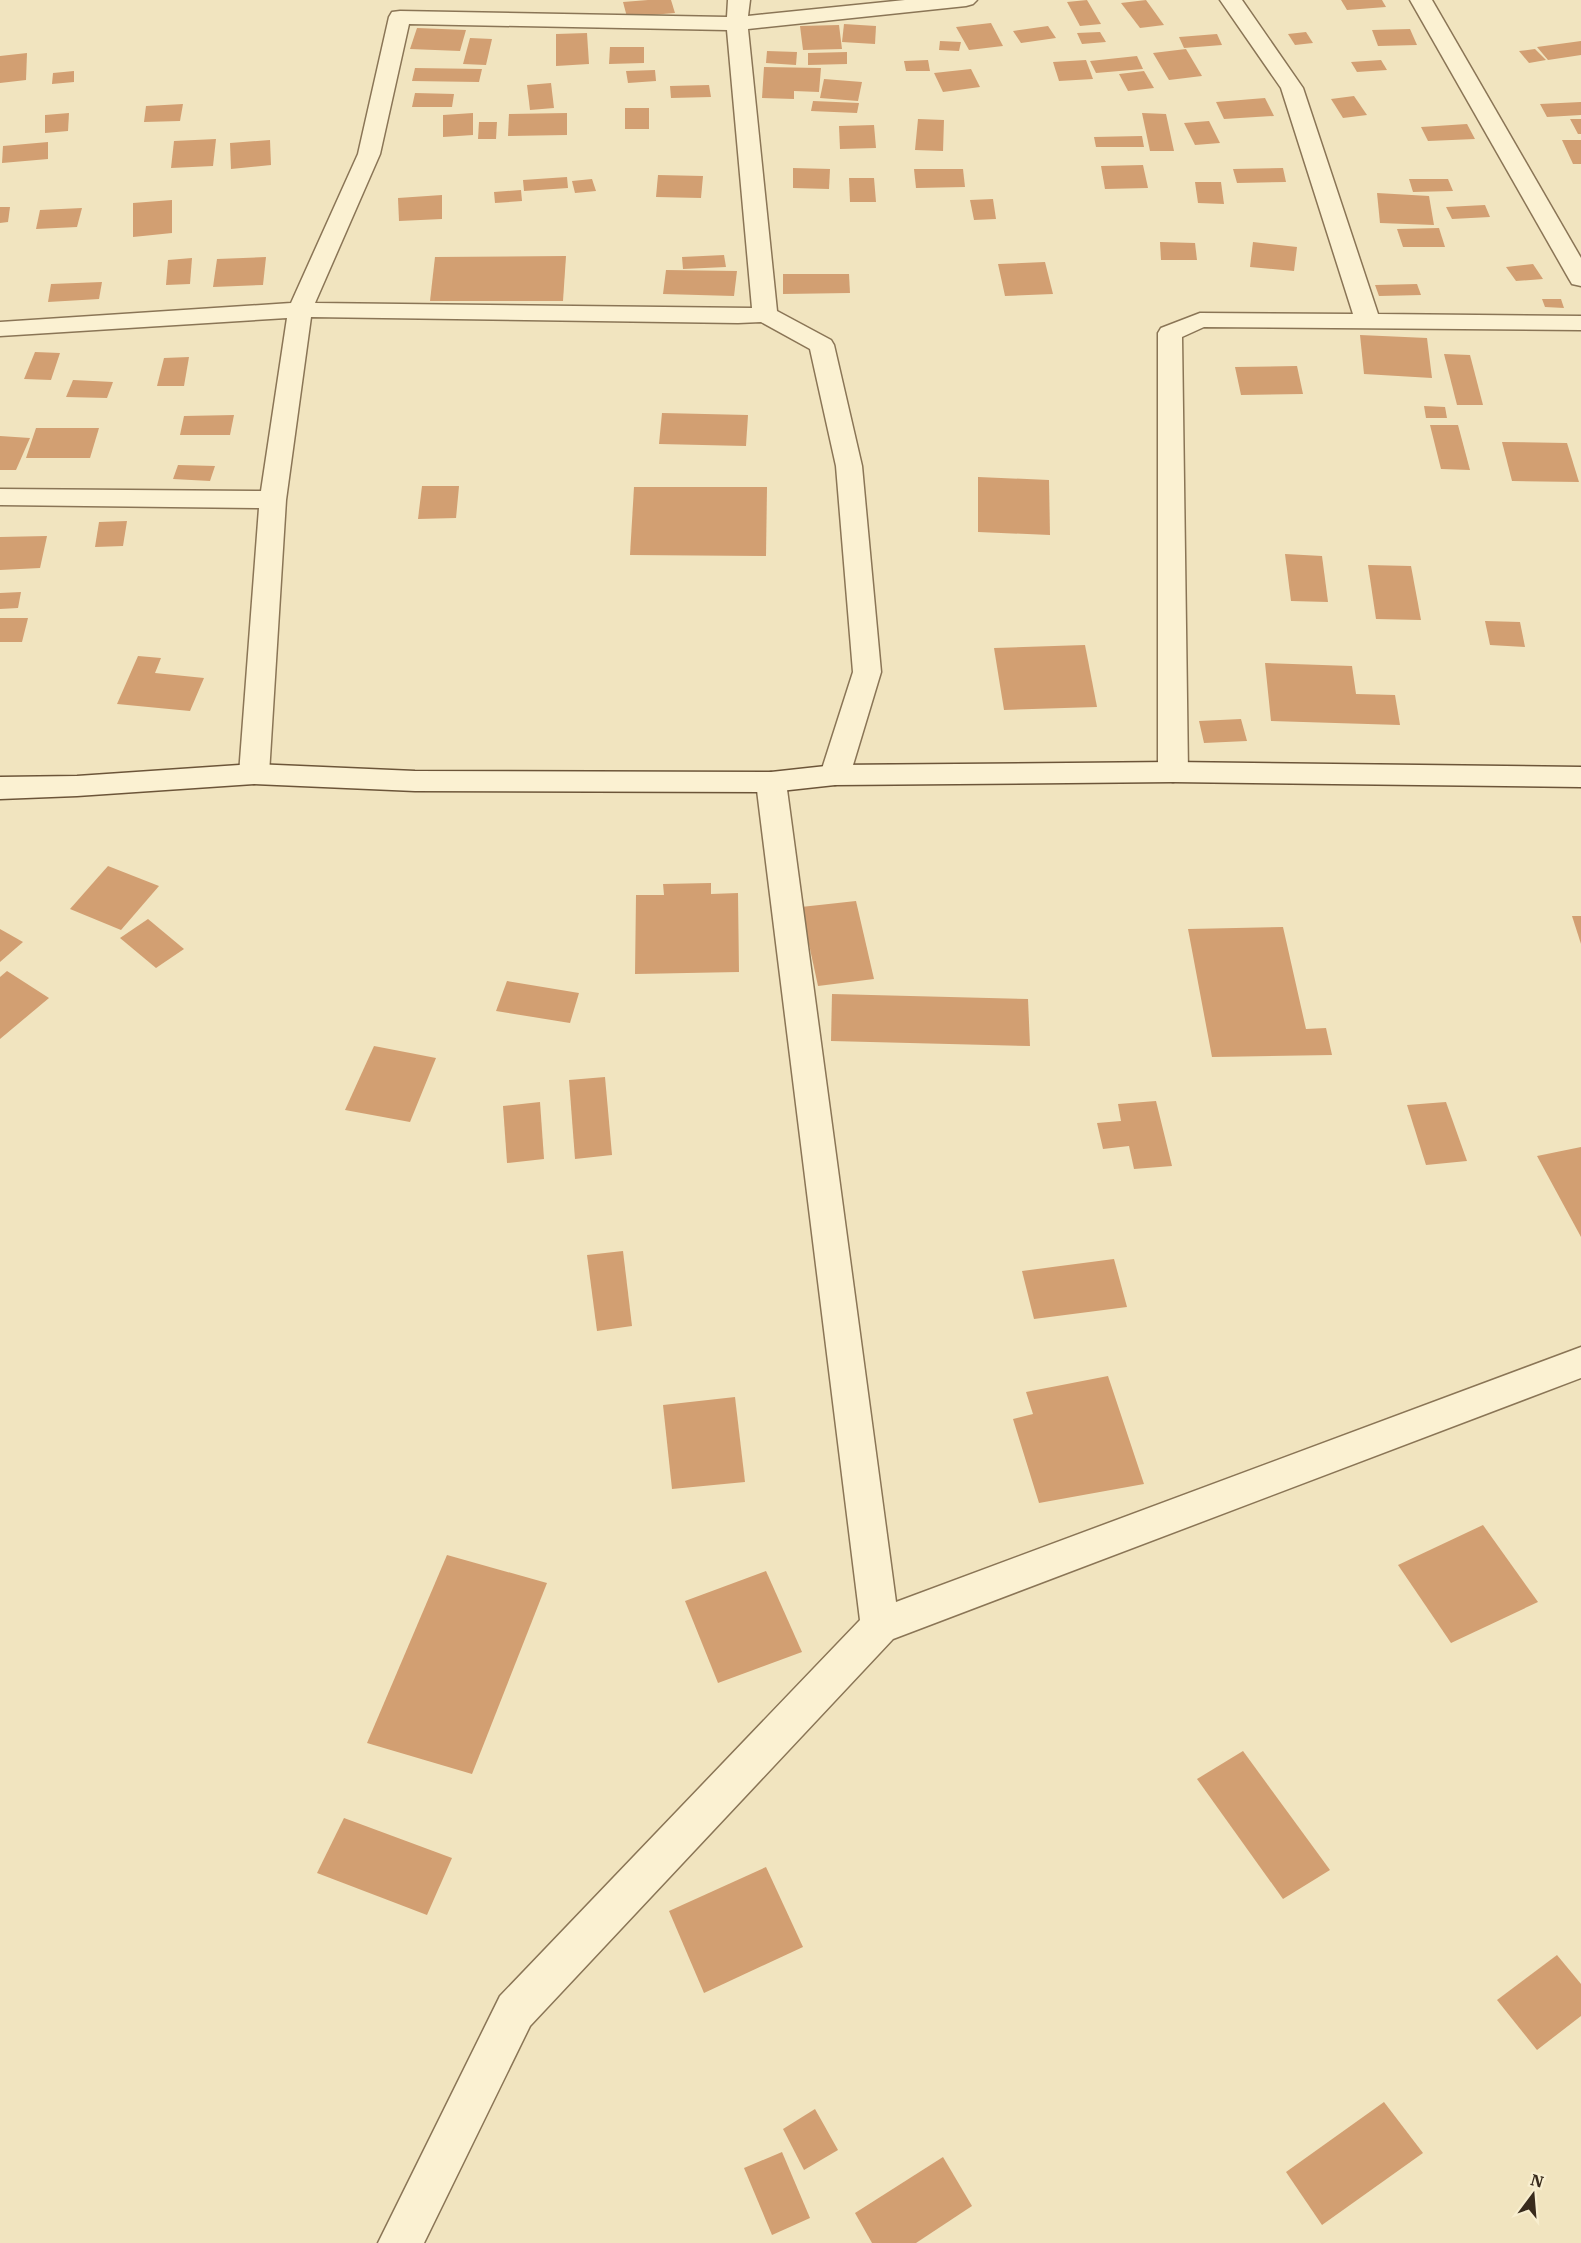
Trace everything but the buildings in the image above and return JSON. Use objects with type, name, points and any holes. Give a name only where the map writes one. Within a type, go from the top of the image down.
[{"type":"street","points":[[740,0],[737,24],[765,314]]},
{"type":"street","points":[[254,774],[273,500],[300,310],[369,154],[400,17],[737,24],[966,0]]},
{"type":"street","points":[[1232,0],[1292,88],[1368,322]]},
{"type":"street","points":[[1421,0],[1581,279]]},
{"type":"street","points":[[0,329],[300,310],[738,316],[765,314],[822,345],[849,466],[867,672],[834,775]]},
{"type":"street","points":[[1173,772],[1170,333],[1200,320],[1581,323]]},
{"type":"street","points":[[0,497],[273,500]]},
{"type":"street","points":[[0,788],[77,786],[254,774],[415,781],[771,782],[834,775],[1173,772],[1581,777]]},
{"type":"street","points":[[771,782],[880,1626]]},
{"type":"street","points":[[400,2243],[515,2011],[880,1626],[1581,1362]]}]
